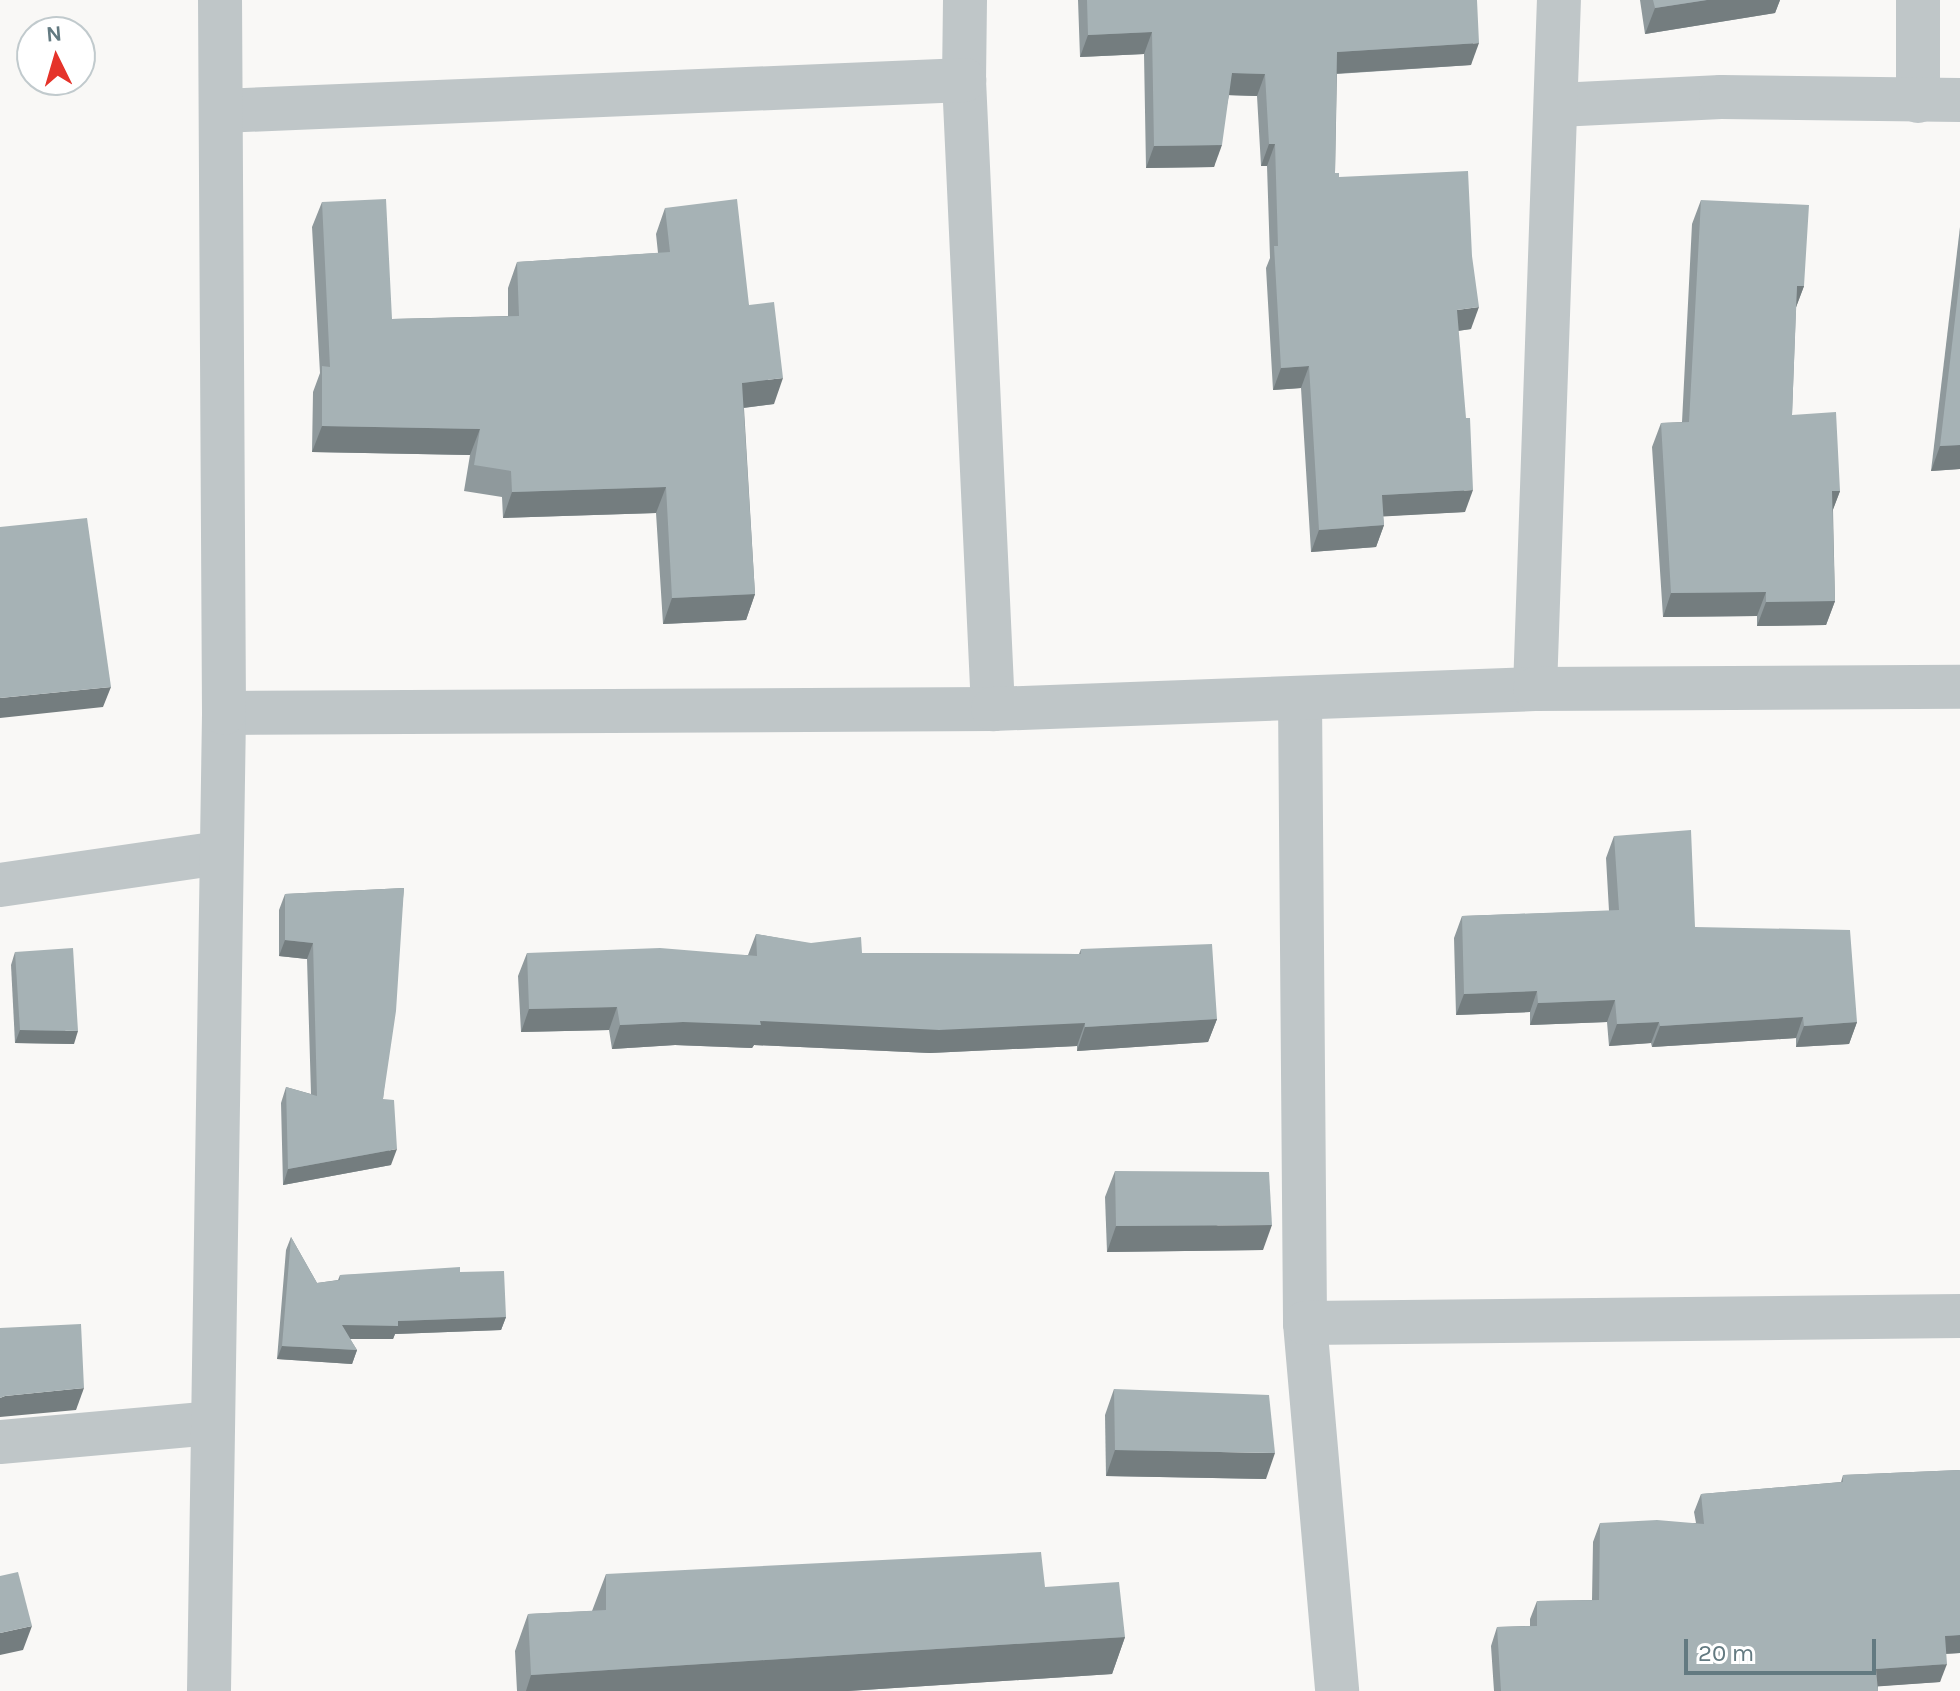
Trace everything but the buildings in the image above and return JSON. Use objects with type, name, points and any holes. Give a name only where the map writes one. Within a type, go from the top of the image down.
[{"type":"street","points":[[209,1691],[224,713],[220,0]]},
{"type":"street","points":[[965,0],[964,80],[993,709]]},
{"type":"street","points":[[1535,689],[1558,105],[1559,0]]},
{"type":"street","points":[[1558,105],[1721,97],[1939,101],[1918,0]]},
{"type":"street","points":[[221,111],[964,80]]},
{"type":"street","points":[[224,713],[993,709],[1535,689],[1960,687]]},
{"type":"street","points":[[1300,698],[1305,1323],[1337,1691]]},
{"type":"street","points":[[0,885],[220,853]]},
{"type":"street","points":[[1305,1323],[1960,1316]]},
{"type":"street","points":[[0,1442],[211,1423]]}]
